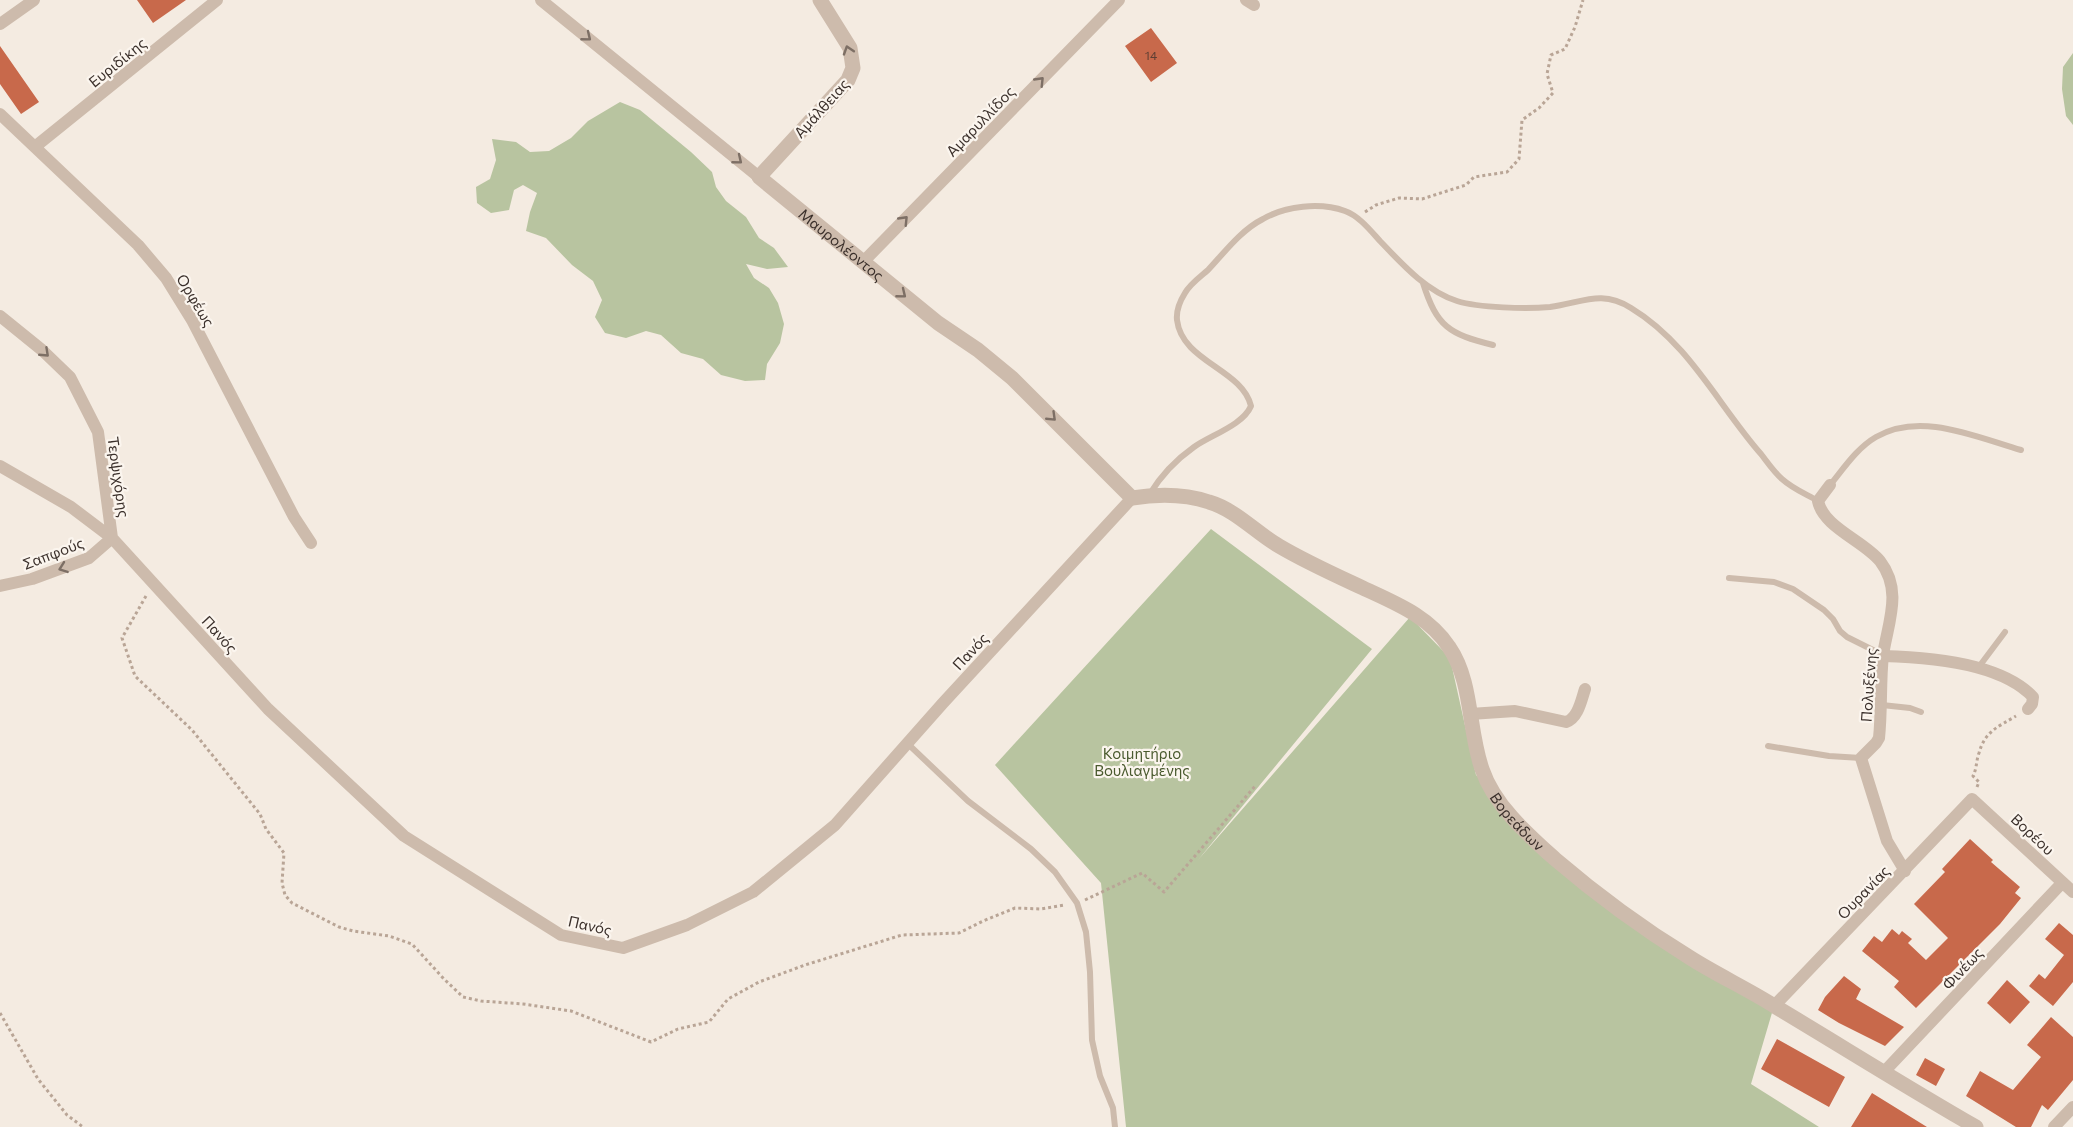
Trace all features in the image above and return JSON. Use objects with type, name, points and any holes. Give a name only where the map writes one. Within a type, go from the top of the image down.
[{"type":"street","points":[[0,24],[34,0]]},
{"type":"street","name":"Ευριδίκης","points":[[36,146],[217,0]]},
{"type":"street","name":"Μαυρολέοντος","points":[[542,0],[938,323],[978,350],[1012,378],[1132,498]]},
{"type":"street","name":"Αμάλθειας","points":[[759,177],[848,80],[853,68],[850,48],[820,0]]},
{"type":"street","name":"Αμαρυλλίδος","points":[[863,262],[1119,0]]},
{"type":"street","name":"Ορφέως","points":[[0,114],[138,244],[166,278],[192,320],[294,517],[311,543]]},
{"type":"street","name":"Τερψιχόρης","points":[[0,316],[42,350],[70,377],[98,432],[112,538]]},
{"type":"street","name":"Πανός","points":[[0,466],[71,507],[112,538],[268,710],[404,836],[561,935],[623,948],[687,925],[753,892],[835,825],[943,703],[1132,498]]},
{"type":"street","points":[[1818,501],[1830,485]]},
{"type":"street","name":"Βορεάδων","points":[[1132,498],[1149,495],[1208,501],[1224,508],[1282,548],[1416,615],[1435,629],[1454,655],[1461,672],[1479,760],[1487,781],[1505,808],[1530,835],[1602,898],[1690,958],[1976,1127]]},
{"type":"street","name":"Πολυξένης","points":[[1818,501],[1824,515],[1874,555],[1889,576],[1892,586],[1894,606],[1883,656],[1882,705],[1878,741],[1861,758]]},
{"type":"street","name":"Σαπφούς","points":[[0,586],[32,579],[89,558],[112,538]]},
{"type":"street","points":[[1883,656],[1927,657],[1994,672],[2027,691],[2033,697],[2028,709]]},
{"type":"street","points":[[1470,714],[1515,711],[1566,722],[1576,713],[1585,689]]},
{"type":"street","points":[[1861,758],[1887,842],[1905,871]]},
{"type":"street","name":"Ουρανίας","points":[[1774,1006],[1972,799]]},
{"type":"street","name":"Βορέου","points":[[1972,799],[2073,892]]},
{"type":"street","name":"Φινέως","points":[[1883,1073],[2062,883]]},
{"type":"street","points":[[2054,1127],[2073,1107]]},
{"type":"lane","points":[[1149,495],[1155,485],[1194,447],[1243,419],[1251,406],[1243,390],[1201,357],[1186,340],[1177,321],[1178,308],[1185,292],[1246,231],[1263,218],[1293,208],[1319,206],[1346,211],[1364,223],[1423,283],[1456,301],[1490,306],[1550,307],[1582,300],[1616,299],[1634,309],[1687,355],[1742,433],[1780,477],[1794,488],[1818,501]]},
{"type":"lane","points":[[1423,283],[1440,320],[1459,334],[1493,345]]},
{"type":"lane","points":[[1830,485],[1853,457],[1874,438],[1898,427],[1936,426],[2020,450]]},
{"type":"lane","points":[[1729,578],[1769,581],[1787,586],[1824,610],[1847,637],[1883,656]]},
{"type":"lane","points":[[1978,669],[2006,632]]},
{"type":"lane","points":[[1882,705],[1910,708],[1921,712]]},
{"type":"lane","points":[[908,744],[968,801],[1030,849],[1055,872],[1077,903],[1086,932],[1092,1040],[1100,1076],[1113,1108],[1114,1127]]},
{"type":"lane","points":[[1768,746],[1829,756],[1861,758]]},
{"type":"path","points":[[1356,218],[1376,205],[1399,198],[1422,199],[1466,185],[1474,177],[1507,172],[1519,159],[1522,120],[1539,108],[1553,93],[1546,74],[1551,56],[1565,49],[1575,27],[1583,0]]},
{"type":"path","points":[[1972,799],[1979,782],[1974,777],[1978,755],[1986,734],[2028,709]]},
{"type":"path","points":[[1077,903],[1143,873],[1164,892],[1256,785]]},
{"type":"path","points":[[0,1013],[38,1079],[67,1115],[83,1127]]},
{"type":"green space","points":[[2073,53],[2073,125],[2066,116],[2062,89],[2063,67]]},
{"type":"green space","points":[[620,102],[640,110],[712,172],[716,187],[726,201],[746,217],[759,238],[774,248],[788,267],[767,269],[746,264],[754,278],[769,288],[778,303],[784,324],[780,343],[767,364],[765,380],[745,381],[721,375],[703,359],[681,353],[661,335],[646,331],[626,338],[605,333],[595,317],[602,300],[593,281],[572,265],[546,238],[526,231],[537,193],[523,185],[514,190],[509,210],[491,213],[477,203],[476,187],[490,179],[496,160],[492,139],[516,142],[530,152],[549,151],[571,138],[588,121]]},
{"type":"green space","name":"Κοιμητήριο Βουλιαγμένης","points":[[1211,529],[1372,649],[1198,860],[1410,617],[1450,658],[1476,775],[1602,898],[1774,1006],[1751,1084],[1819,1127],[1126,1127],[1101,883],[995,765]]},
{"type":"building","points":[[137,0],[186,0],[153,23]]},
{"type":"building","points":[[1151,28],[1177,63],[1151,82],[1125,46]]},
{"type":"building","points":[[0,46],[39,102],[21,114],[0,84]]},
{"type":"building","points":[[1970,839],[1993,860],[1991,862],[2020,887],[2015,893],[2021,898],[2000,924],[1916,1008],[1894,987],[1899,981],[1862,951],[1874,936],[1882,942],[1892,929],[1899,935],[1902,931],[1912,939],[1908,943],[1926,960],[1948,938],[1914,904],[1945,872],[1942,869]]},
{"type":"building","points":[[2059,923],[2073,935],[2073,982],[2053,1006],[2029,986],[2039,974],[2045,979],[2064,955],[2045,939]]},
{"type":"building","points":[[1844,976],[1861,989],[1856,999],[1904,1027],[1885,1046],[1818,1010],[1825,997]]},
{"type":"building","points":[[2007,980],[2030,1002],[2010,1024],[1987,1003]]},
{"type":"building","points":[[2051,1017],[2073,1037],[2073,1080],[2048,1110],[2042,1105],[2031,1127],[2016,1127],[1966,1096],[1980,1071],[2013,1090],[2041,1057],[2027,1045]]},
{"type":"building","points":[[1777,1039],[1845,1077],[1829,1107],[1761,1069]]},
{"type":"building","points":[[1925,1058],[1945,1069],[1936,1086],[1916,1075]]},
{"type":"building","points":[[1872,1093],[1927,1127],[1851,1127]]}]
